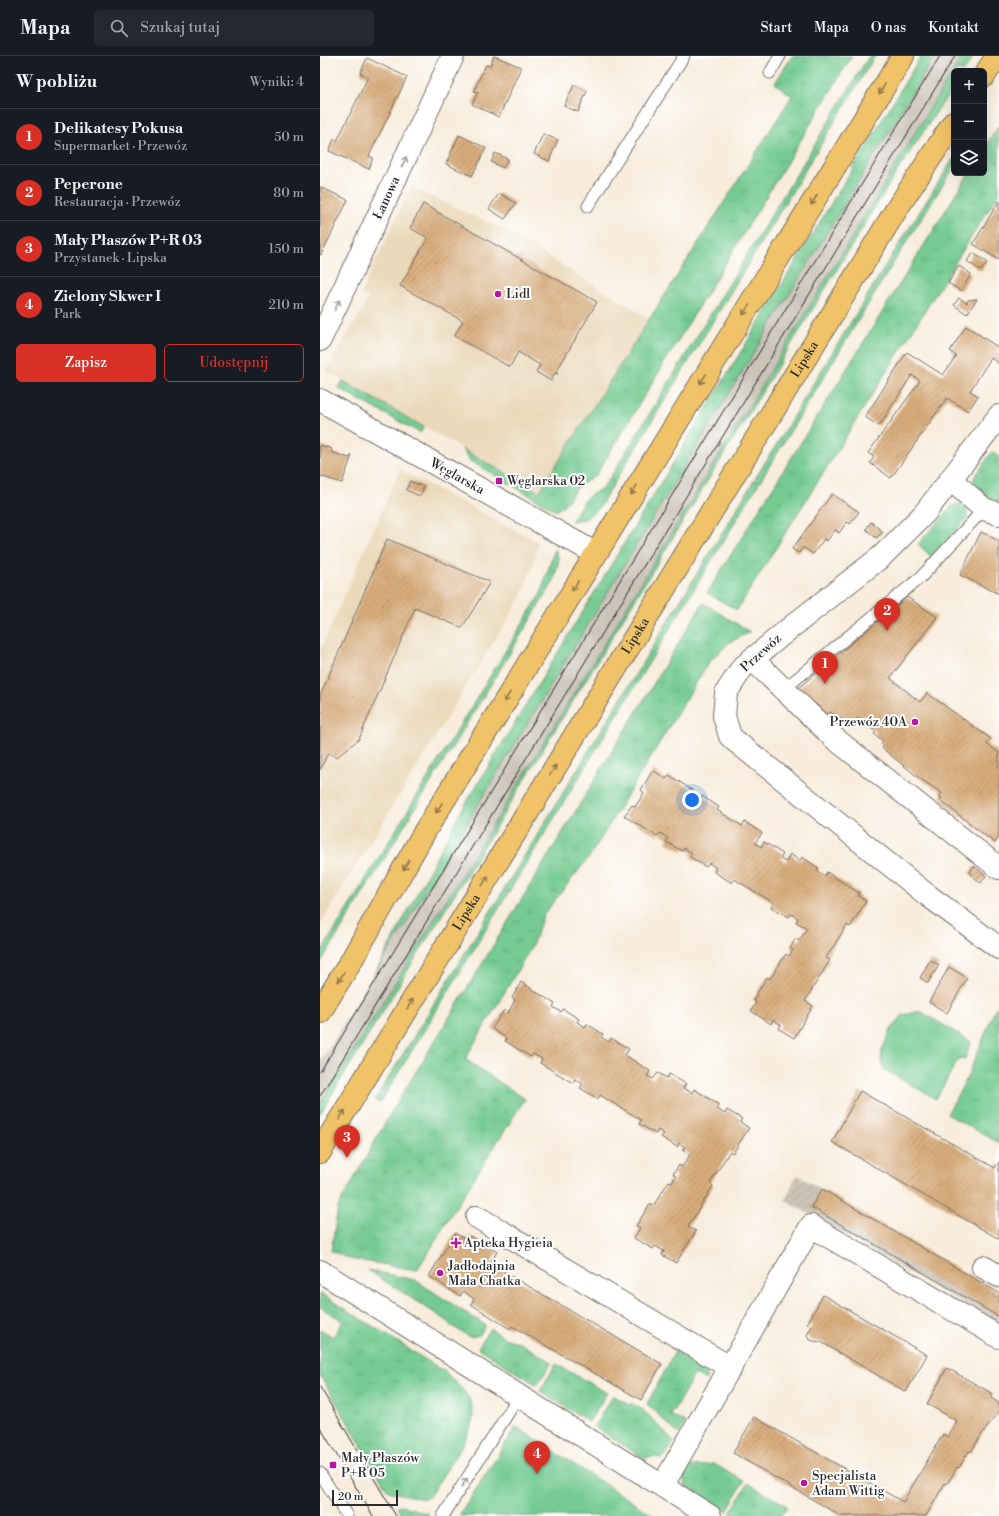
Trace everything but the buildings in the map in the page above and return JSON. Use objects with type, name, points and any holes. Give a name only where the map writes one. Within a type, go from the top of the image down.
[{"type":"main road","points":[[320,1012],[351,962],[425,831],[595,553],[903,56]]},
{"type":"main road","points":[[987,71],[997,56]]},
{"type":"main road","name":"Lipska","points":[[320,1152],[896,210],[951,127]]},
{"type":"street","name":"Łanowa","points":[[320,340],[453,56]]},
{"type":"street","name":"Węglarska","points":[[320,400],[595,553]]},
{"type":"street","name":"Przewóz","points":[[996,945],[936,901],[730,736],[724,716],[726,693],[742,668],[882,556],[924,514],[951,480],[992,439],[999,416]]},
{"type":"street","points":[[951,480],[991,512]]},
{"type":"street","points":[[752,659],[834,738],[997,862]]},
{"type":"street","points":[[996,945],[999,965]]},
{"type":"street","points":[[477,1217],[731,1368]]},
{"type":"street","points":[[662,1485],[731,1368],[811,1226],[999,1337]]},
{"type":"street","points":[[320,1271],[710,1516]]},
{"type":"lane","points":[[588,206],[684,56]]},
{"type":"lane","points":[[770,74],[780,56]]},
{"type":"lane","points":[[784,690],[921,577],[991,512]]},
{"type":"lane","points":[[443,1516],[519,1396]]},
{"type":"lane","points":[[320,1472],[347,1516]]},
{"type":"shaded area","points":[[935,56],[962,56],[955,68],[951,68],[951,74],[567,705],[320,1104],[320,1062]]},
{"type":"shaded area","points":[[411,187],[506,231],[650,319],[539,492],[326,371],[369,298],[361,293]]},
{"type":"shaded area","points":[[400,470],[538,542],[533,566],[521,597],[320,925],[320,650]]},
{"type":"shaded area","points":[[797,1175],[999,1293],[999,1325],[785,1200]]},
{"type":"green space","points":[[792,56],[852,56],[596,475],[578,487],[565,504],[556,511],[470,461],[462,449],[539,492],[792,96],[775,83]]},
{"type":"green space","points":[[869,56],[875,56],[599,508],[585,519],[571,521],[586,498],[602,488],[610,478]]},
{"type":"green space","points":[[921,56],[935,56],[371,980],[460,813]]},
{"type":"green space","points":[[962,56],[974,56],[966,68],[955,68]]},
{"type":"green space","points":[[951,74],[951,90],[898,170],[320,1114],[320,1104],[567,705]]},
{"type":"green space","points":[[999,125],[999,193],[737,610],[707,593],[967,176],[987,176],[987,143]]},
{"type":"green space","points":[[951,163],[951,172],[894,262],[380,1103],[375,1100],[889,260]]},
{"type":"green space","points":[[343,381],[424,427],[420,433],[338,388]]},
{"type":"green space","points":[[992,452],[999,456],[999,503],[981,492],[973,479]]},
{"type":"green space","points":[[960,503],[967,509],[967,518],[931,557],[918,544],[952,506]]},
{"type":"green space","points":[[555,548],[559,559],[554,581],[320,964],[320,954],[541,593]]},
{"type":"green space","points":[[703,603],[750,632],[730,642],[709,662],[590,856],[544,914],[531,948],[465,1059],[525,1099],[417,1270],[350,1259],[331,1251],[338,1207],[392,1111]]},
{"type":"green space","points":[[996,1007],[999,1009],[999,1143],[947,1114],[968,1076]]},
{"type":"green space","points":[[920,1011],[971,1042],[965,1059],[959,1058],[936,1099],[885,1070],[881,1062],[882,1050],[890,1031],[903,1015]]},
{"type":"green space","points":[[367,1270],[415,1280],[485,1325],[480,1335],[470,1337]]},
{"type":"green space","points":[[320,1293],[447,1373],[469,1398],[473,1413],[470,1429],[460,1448],[429,1497],[423,1499],[388,1491],[320,1375],[320,1329],[333,1337],[343,1321],[320,1307]]},
{"type":"green space","points":[[490,1328],[504,1338],[518,1342],[552,1362],[537,1385],[478,1348]]},
{"type":"green space","points":[[677,1348],[699,1360],[706,1368],[707,1373],[706,1380],[695,1374],[671,1415],[685,1423],[678,1434],[647,1404]]},
{"type":"green space","points":[[556,1364],[607,1393],[589,1422],[540,1391]]},
{"type":"green space","points":[[613,1395],[629,1405],[631,1403],[643,1410],[674,1441],[666,1455],[661,1459],[657,1457],[643,1458],[594,1426]]},
{"type":"green space","points":[[516,1427],[524,1432],[654,1516],[459,1516]]},
{"type":"green space","points":[[714,1464],[744,1481],[727,1512],[685,1485],[683,1476],[685,1467]]},
{"type":"green space","points":[[748,1483],[787,1506],[781,1516],[733,1516],[730,1514]]},
{"type":"green space","points":[[402,1505],[429,1514],[426,1516],[402,1516],[397,1507]]},
{"type":"tram line","points":[[320,1072],[940,56]]},
{"type":"tram line","points":[[320,1096],[955,56]]},
{"type":"tram line","points":[[320,1387],[396,1516]]},
{"type":"tram line","points":[[320,1427],[373,1516]]},
{"type":"place","name":"Lidl","points":[[498,294]]},
{"type":"place","name":"Węglarska 02","points":[[499,481]]},
{"type":"place","name":"Peperone","points":[[887,631]]},
{"type":"place","name":"Delikatesy Pokusa","points":[[825,684]]},
{"type":"place","name":"Przewóz 40A","points":[[915,722]]},
{"type":"place","name":"Mały Płaszów P+R 03","points":[[347,1158]]},
{"type":"place","name":"Apteka Hygieia","points":[[456,1243]]},
{"type":"place","name":"Jadłodajnia Mała Chatka","points":[[440,1273]]},
{"type":"place","name":"Mały Płaszów P+R 05","points":[[333,1465]]},
{"type":"place","name":"Zielony Skwer I","points":[[537,1474]]},
{"type":"place","name":"Specjalista Adam Wittig","points":[[804,1483]]}]
